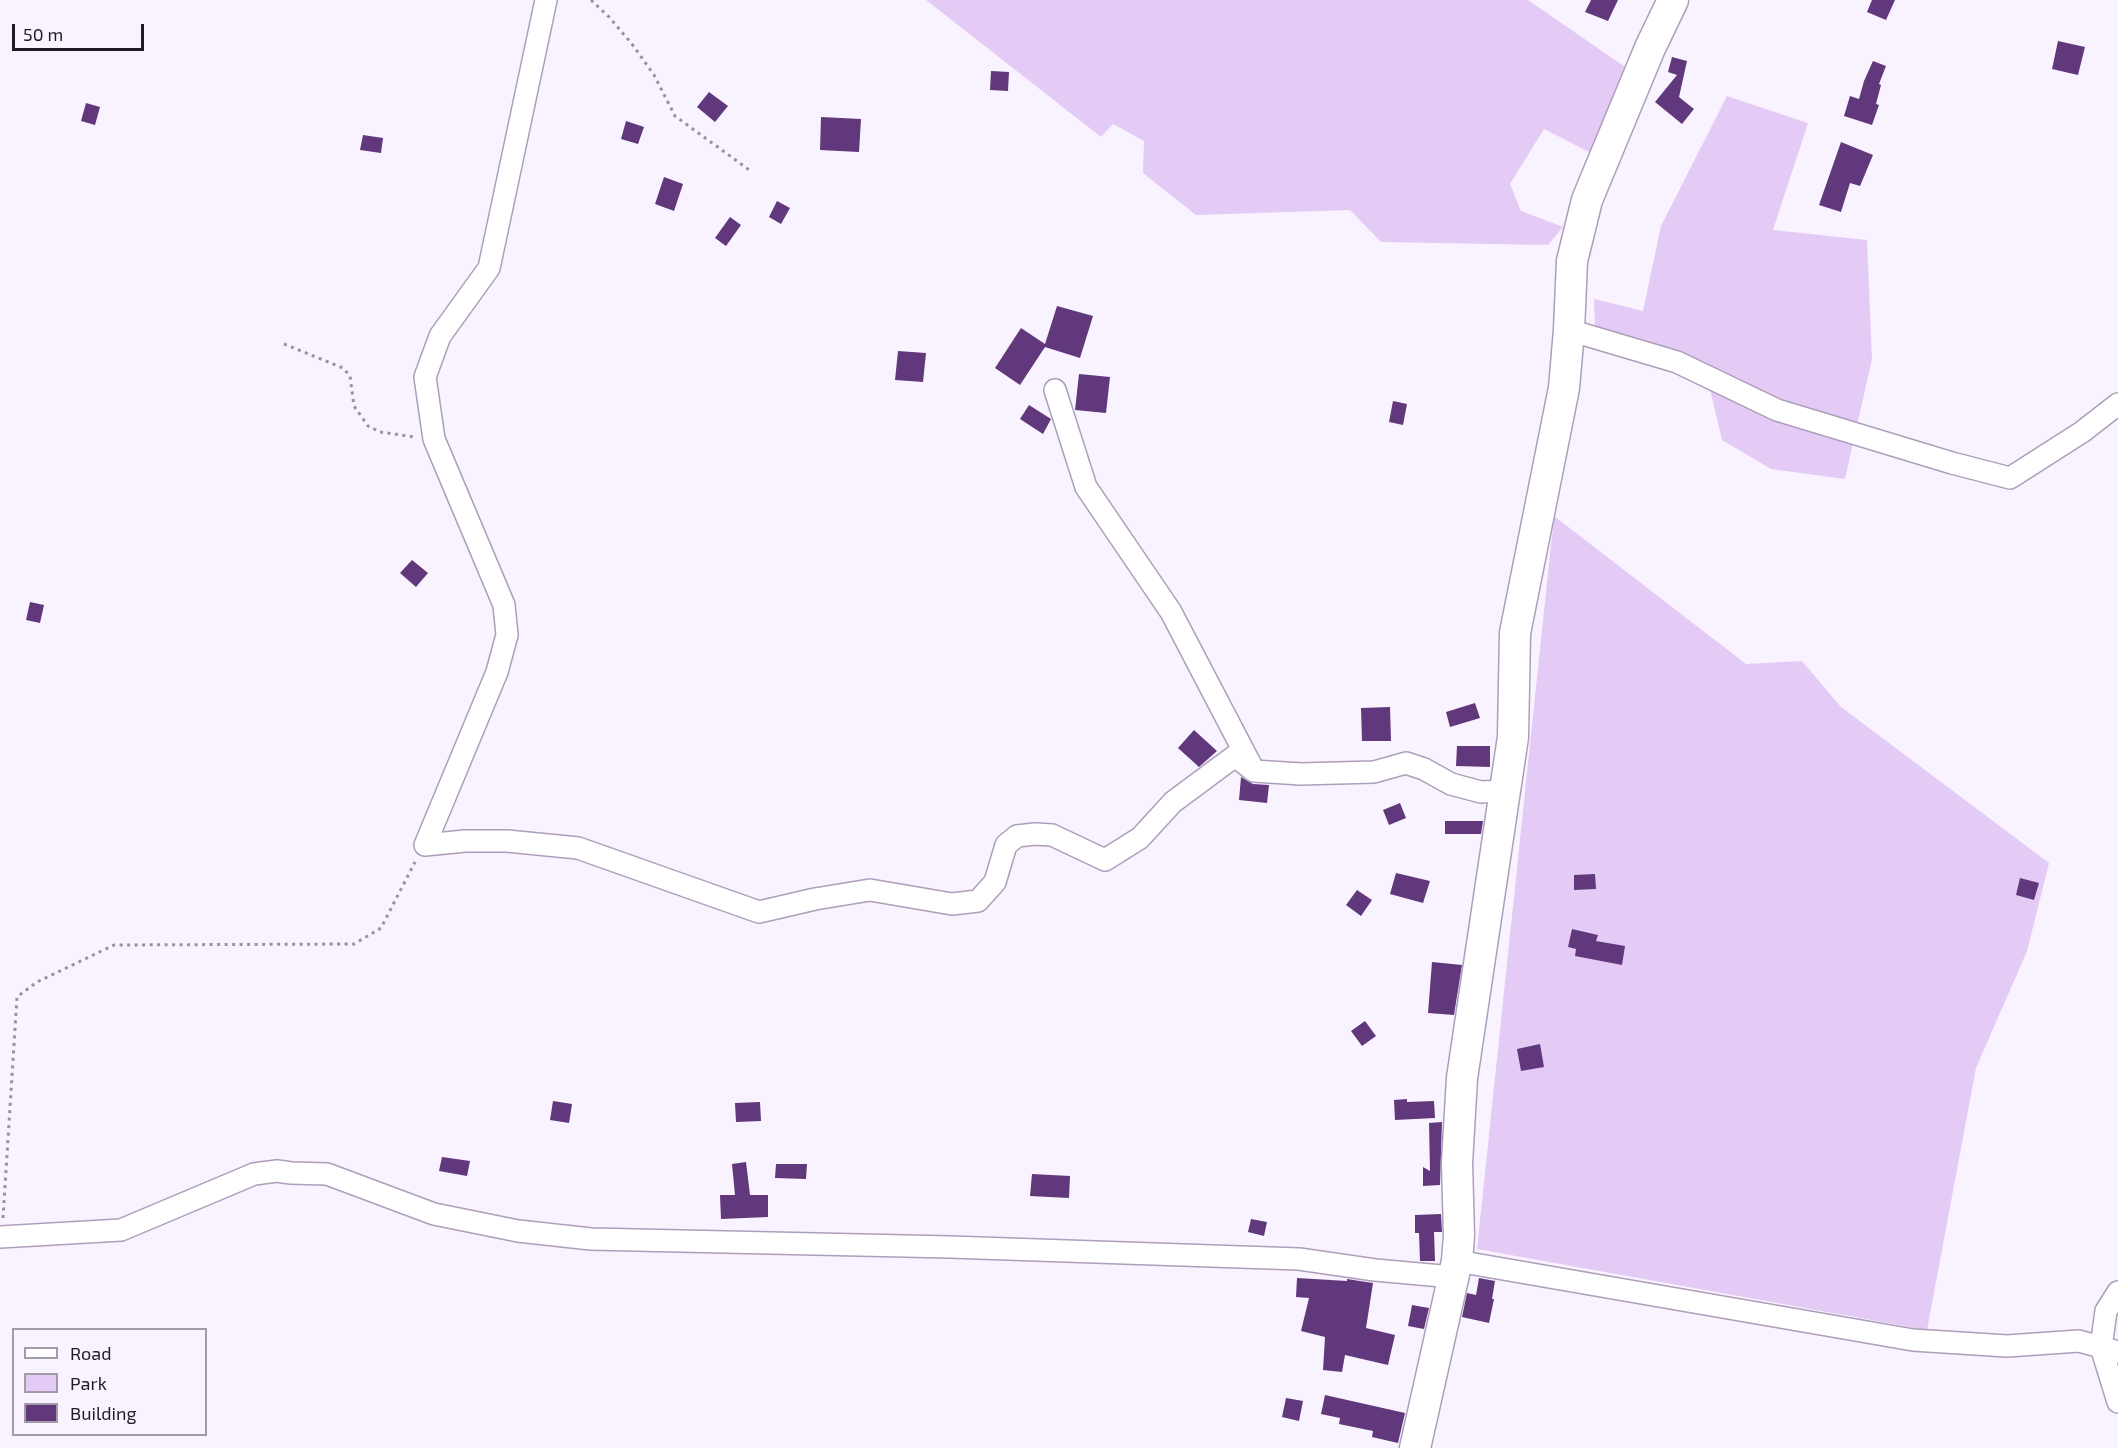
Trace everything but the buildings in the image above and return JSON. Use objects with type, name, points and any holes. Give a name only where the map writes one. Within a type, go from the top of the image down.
[{"type":"street","points":[[424,844],[440,812],[497,672],[507,635],[504,604],[434,439],[425,377],[440,336],[489,268],[546,0]]},
{"type":"street","points":[[1415,1448],[1455,1269],[1459,1236],[1457,1163],[1462,1078],[1513,737],[1515,633],[1564,388],[1572,261],[1587,200],[1650,48],[1673,0]]},
{"type":"street","points":[[1569,330],[1677,362],[1777,410],[1952,464],[2010,478],[2082,432],[2118,404]]},
{"type":"street","points":[[1055,390],[1086,487],[1171,612],[1254,771]]},
{"type":"street","points":[[424,844],[507,841],[578,848],[759,912],[815,899],[870,890],[952,904],[978,901],[994,882],[1006,845],[1017,836],[1052,835],[1105,860],[1140,838],[1173,802],[1235,756],[1254,771],[1335,774],[1374,772],[1406,763],[1424,769],[1451,784],[1481,792],[1504,791]]},
{"type":"street","points":[[440,812],[448,826],[465,841]]},
{"type":"street","points":[[1,1237],[121,1230],[254,1174],[277,1171],[327,1174],[434,1214],[518,1231],[591,1239],[950,1247],[1299,1259],[1376,1270],[1455,1269],[1913,1340],[2007,1346],[2079,1341],[2109,1349]]},
{"type":"street","points":[[2118,1292],[2106,1311],[2109,1349],[2118,1402]]},
{"type":"path","points":[[591,0],[632,44],[654,75],[675,116],[752,172]]},
{"type":"path","points":[[284,344],[343,368],[350,376],[354,406],[368,426],[380,432],[434,439]]},
{"type":"path","points":[[1,1237],[17,997],[37,982],[114,945],[354,944],[381,928],[424,844]]},
{"type":"green space","points":[[926,0],[1528,0],[1625,67],[1595,155],[1544,129],[1510,184],[1521,211],[1563,227],[1548,245],[1381,242],[1350,210],[1196,215],[1143,173],[1144,141],[1113,124],[1101,137]]},
{"type":"green space","points":[[1727,96],[1808,123],[1773,230],[1867,240],[1872,359],[1845,479],[1771,469],[1722,440],[1705,368],[1595,328],[1594,299],[1643,311],[1661,226]]},
{"type":"green space","points":[[1554,516],[1746,664],[1802,661],[1841,707],[2049,863],[2027,951],[1976,1068],[1927,1330],[1477,1249]]}]
